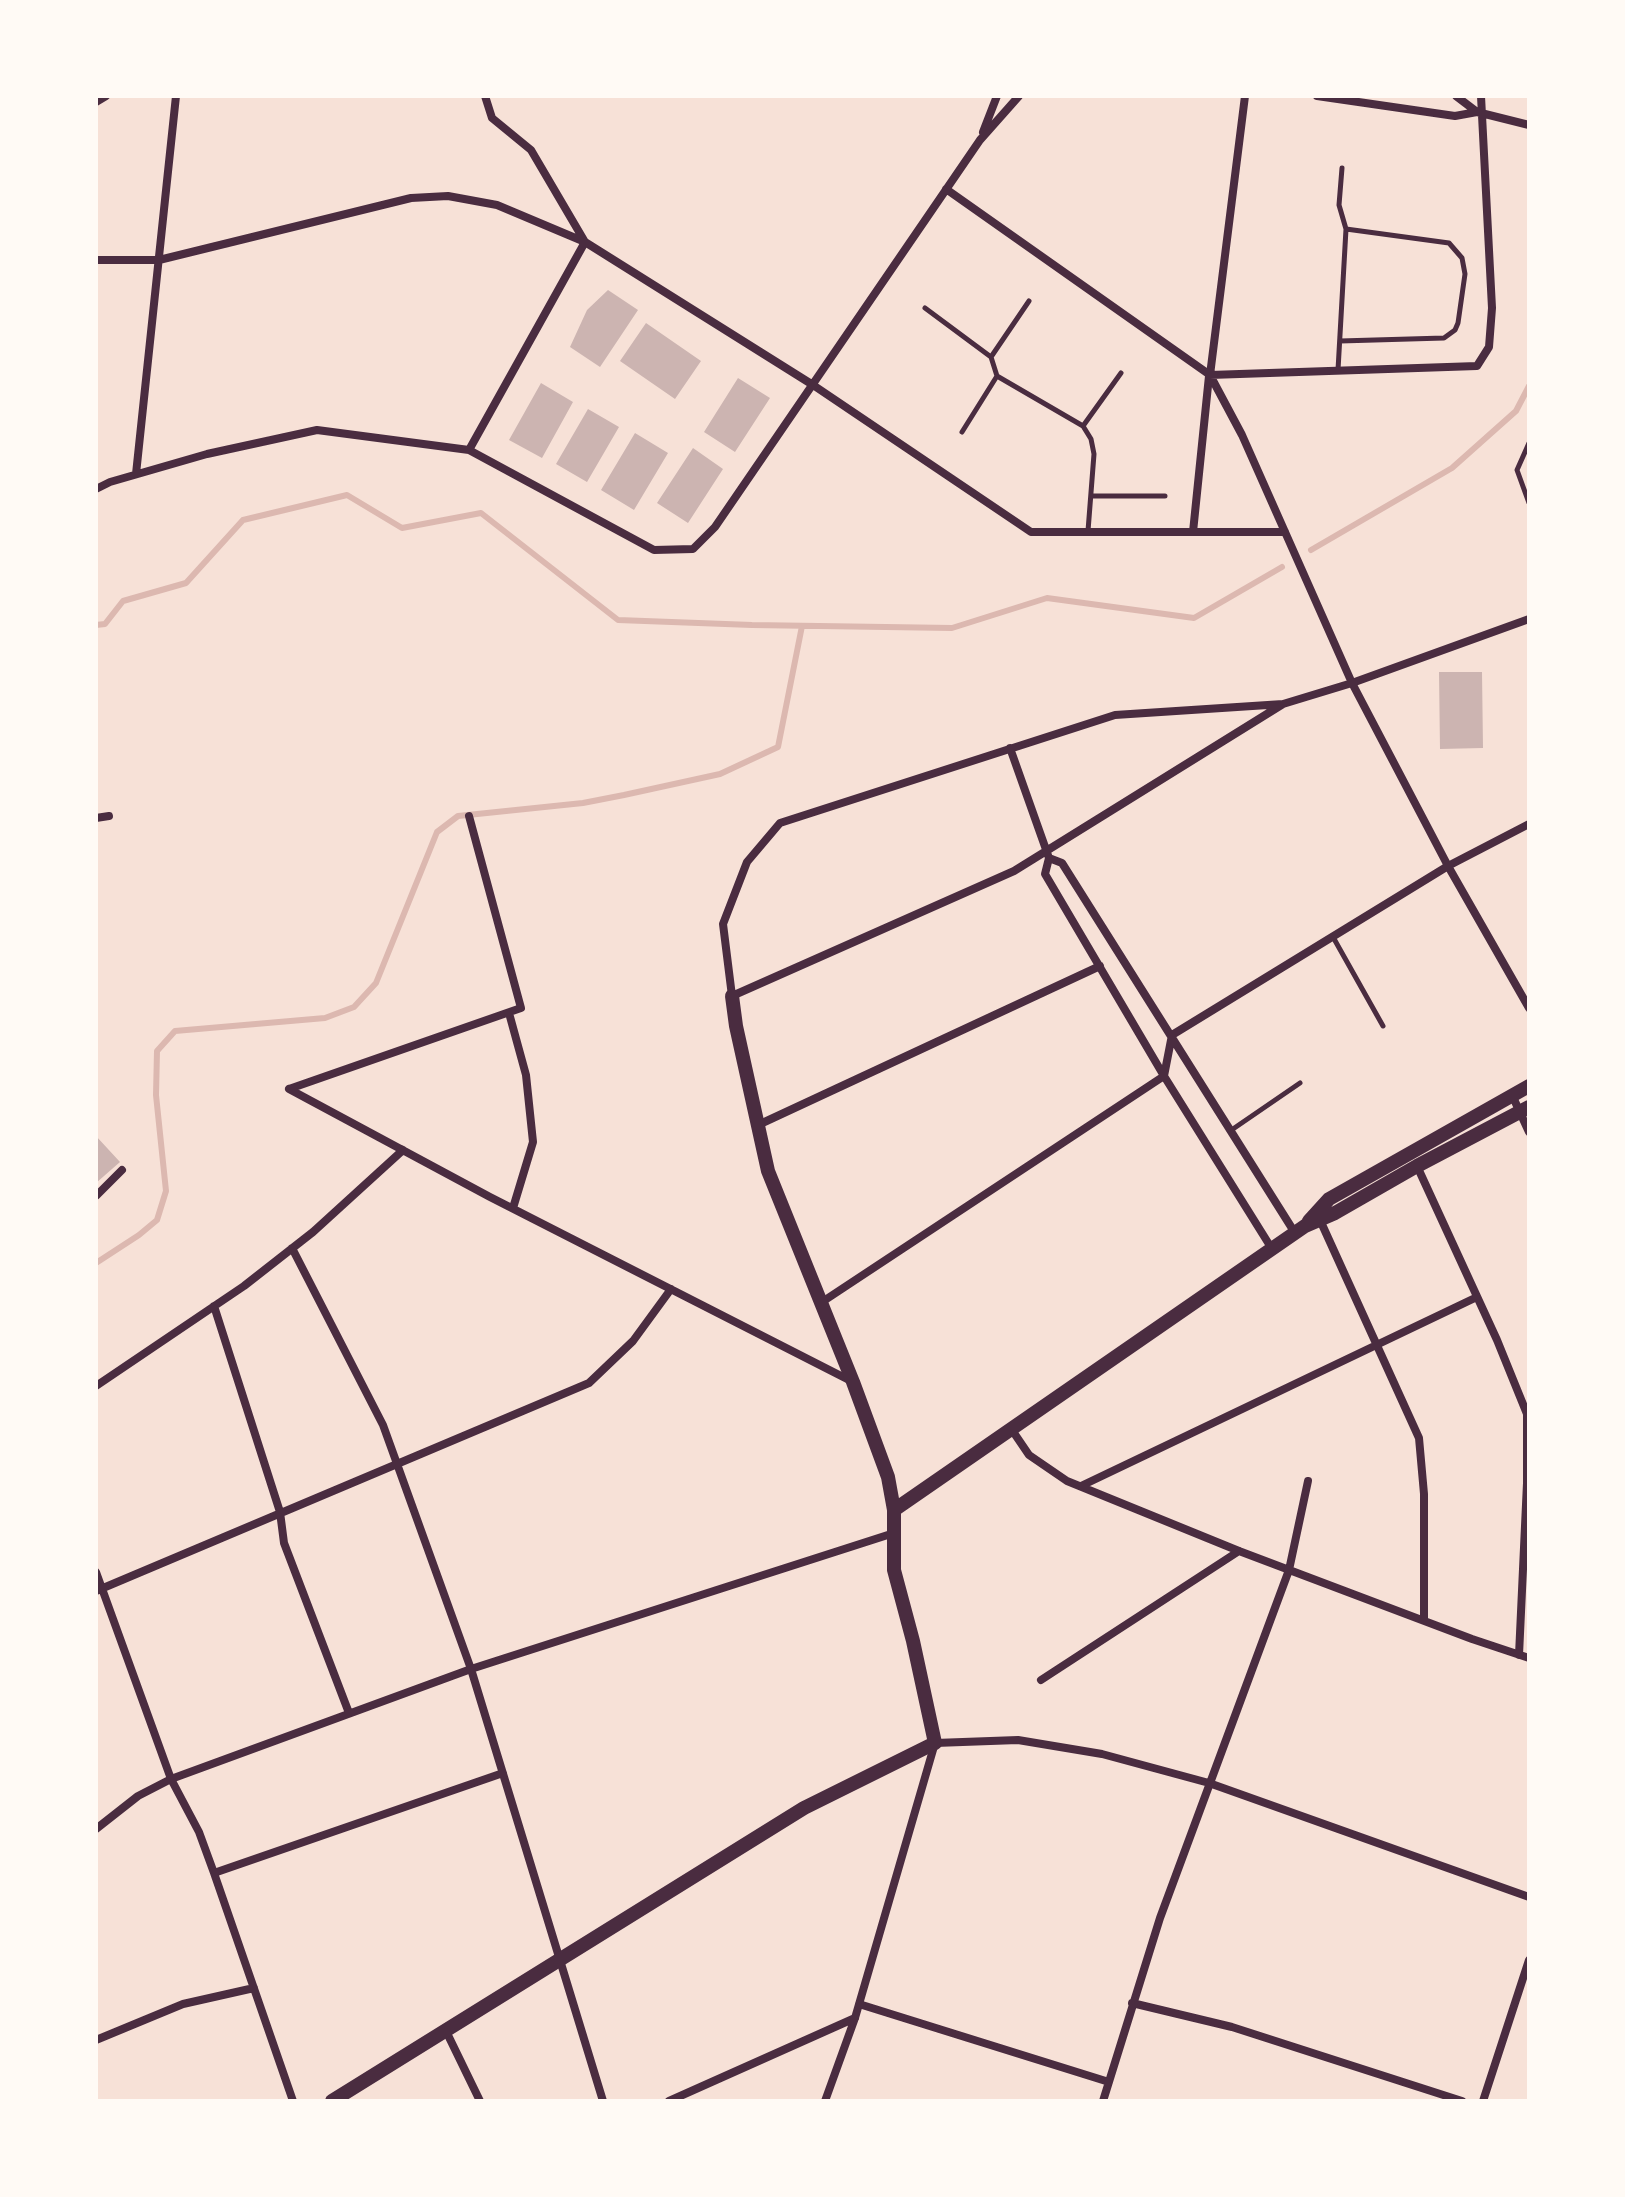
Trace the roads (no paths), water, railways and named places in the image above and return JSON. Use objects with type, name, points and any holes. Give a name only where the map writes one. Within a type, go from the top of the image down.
[{"type":"street","points":[[96,102],[106,96]]},
{"type":"street","points":[[136,474],[176,96]]},
{"type":"street","points":[[485,96],[492,118],[531,150],[585,242]]},
{"type":"street","points":[[980,140],[997,96]]},
{"type":"street","points":[[96,489],[207,454],[317,430],[469,450],[654,550],[693,549],[715,527],[980,140],[1019,96]]},
{"type":"street","points":[[1193,532],[1245,96]]},
{"type":"street","points":[[1317,96],[1455,116],[1480,112]]},
{"type":"street","points":[[1456,96],[1480,112],[1529,125]]},
{"type":"street","points":[[1210,375],[1477,366],[1489,347],[1492,308],[1481,96]]},
{"type":"street","points":[[946,189],[1210,375],[1242,435],[1352,683],[1448,866],[1529,1008]]},
{"type":"street","points":[[96,260],[159,260],[411,198],[448,196],[497,205],[585,242],[813,385],[1031,532],[1285,532]]},
{"type":"street","points":[[469,450],[585,242]]},
{"type":"street","points":[[825,2101],[855,2018],[935,1743],[894,1570],[894,1510],[888,1477],[822,1302],[768,1171],[736,1026],[723,924],[747,862],[780,823],[1115,715],[1283,704],[1352,683],[1529,619]]},
{"type":"street","points":[[732,996],[1048,853],[1283,704]]},
{"type":"street","points":[[1010,748],[1048,853],[1045,874],[1164,1076],[1272,1249]]},
{"type":"street","points":[[96,818],[109,816]]},
{"type":"street","points":[[469,816],[521,1008],[289,1089],[853,1382]]},
{"type":"street","points":[[822,1302],[1164,1076],[1172,1035],[1448,866],[1529,824]]},
{"type":"street","points":[[1048,853],[1062,863],[1230,1131],[1300,1229]]},
{"type":"street","points":[[758,1125],[1100,966]]},
{"type":"street","points":[[509,1013],[526,1075],[533,1142],[513,1208]]},
{"type":"street","points":[[894,1510],[1300,1229],[1329,1199],[1529,1086]]},
{"type":"street","points":[[1512,1095],[1525,1110],[1529,1132]]},
{"type":"street","points":[[1300,1229],[1525,1110]]},
{"type":"street","points":[[96,1386],[214,1306],[292,1248],[403,1150]]},
{"type":"street","points":[[1417,1166],[1527,1414],[1519,1655]]},
{"type":"street","points":[[96,1196],[122,1170]]},
{"type":"street","points":[[1320,1220],[1419,1438],[1424,1494],[1424,1620]]},
{"type":"street","points":[[292,1248],[383,1425],[397,1463],[471,1669],[603,2101]]},
{"type":"street","points":[[99,1590],[589,1383],[633,1341],[671,1289]]},
{"type":"street","points":[[1081,1486],[1477,1297]]},
{"type":"street","points":[[214,1306],[280,1512],[284,1543],[349,1713]]},
{"type":"street","points":[[1012,1430],[1029,1455],[1067,1481],[1239,1551],[1529,1658]]},
{"type":"street","points":[[1103,2101],[1132,2003],[1209,1783],[1289,1570],[1308,1481]]},
{"type":"street","points":[[96,1829],[138,1796],[171,1779],[471,1669],[894,1533]]},
{"type":"street","points":[[1041,1680],[1239,1551]]},
{"type":"street","points":[[96,1572],[99,1590],[171,1779],[199,1832],[293,2101]]},
{"type":"street","points":[[332,2101],[354,2094],[446,2031],[804,1808],[935,1743],[1018,1740],[1102,1754],[1209,1783],[1529,1897]]},
{"type":"street","points":[[214,1873],[503,1773]]},
{"type":"street","points":[[1483,2101],[1529,1960]]},
{"type":"street","points":[[96,2040],[183,2004],[254,1988]]},
{"type":"street","points":[[1132,2003],[1232,2027],[1462,2101]]},
{"type":"street","points":[[859,2004],[1109,2082]]},
{"type":"street","points":[[669,2101],[855,2018]]},
{"type":"street","points":[[446,2031],[480,2101]]},
{"type":"lane","points":[[1338,371],[1346,229],[1339,205],[1342,168]]},
{"type":"lane","points":[[1340,341],[1444,338],[1455,330],[1458,323],[1465,274],[1462,258],[1449,243],[1346,229]]},
{"type":"lane","points":[[991,357],[1029,301]]},
{"type":"lane","points":[[925,308],[991,357],[997,376],[1083,426],[1094,446],[1088,532]]},
{"type":"lane","points":[[1083,426],[1121,373]]},
{"type":"lane","points":[[962,432],[997,376]]},
{"type":"lane","points":[[1529,443],[1517,470],[1529,503]]},
{"type":"lane","points":[[1091,496],[1165,496]]},
{"type":"lane","points":[[1332,936],[1383,1026]]},
{"type":"lane","points":[[1230,1131],[1300,1083]]},
{"type":"waterway","points":[[1311,550],[1452,468],[1516,411],[1529,386]]},
{"type":"waterway","points":[[96,625],[105,624],[123,601],[186,583],[243,520],[347,495],[402,528],[481,513],[618,620],[952,628],[1047,598],[1194,618],[1282,567]]},
{"type":"waterway","points":[[96,1263],[157,1220],[166,1191],[156,1095],[157,1051],[175,1031],[325,1018],[354,1007],[376,983],[437,832],[458,816],[583,803],[624,795],[720,774],[778,747],[802,626]]}]
